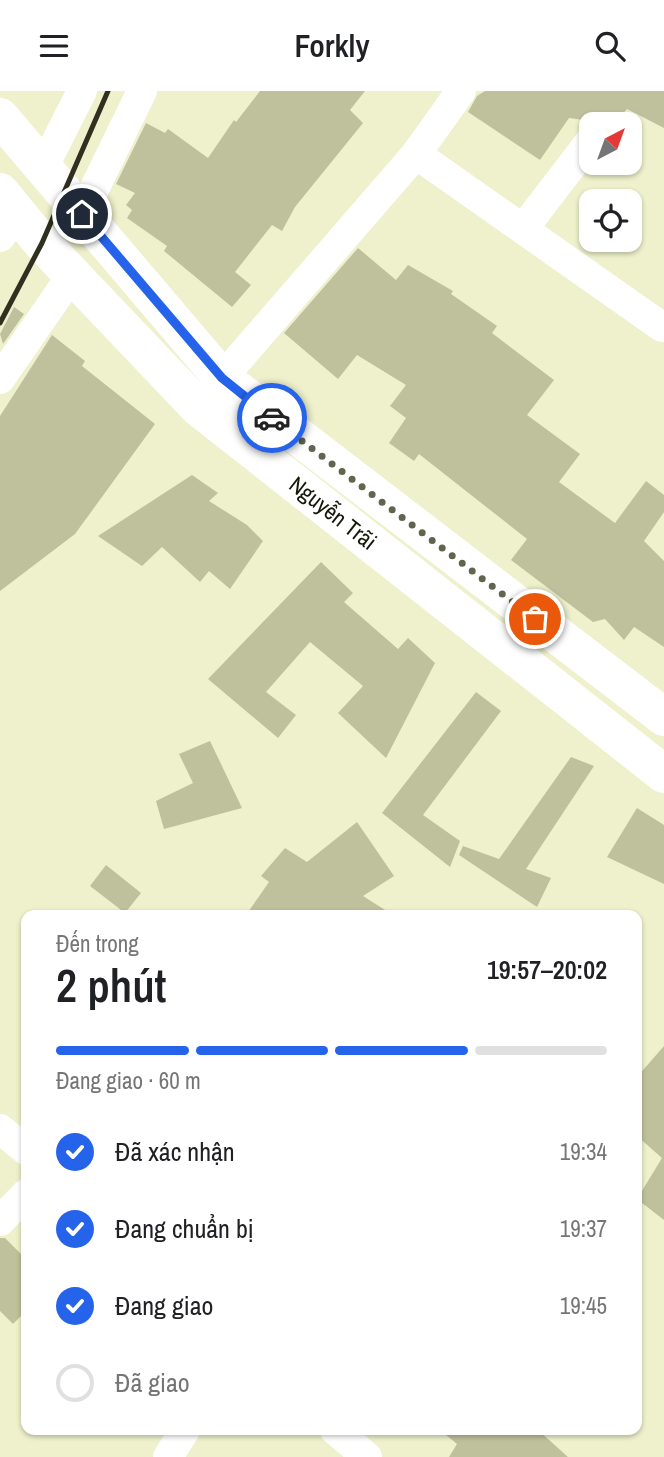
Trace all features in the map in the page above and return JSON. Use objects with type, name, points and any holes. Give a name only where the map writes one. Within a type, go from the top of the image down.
[{"type":"main road","name":"Nguyễn Trãi","points":[[0,117],[222,378],[664,717]]},
{"type":"main road","name":"Nguyễn Trãi","points":[[6,214],[72,275],[198,407],[664,774]]},
{"type":"street","points":[[43,168],[82,91]]},
{"type":"street","points":[[82,214],[142,91]]},
{"type":"street","points":[[222,378],[416,155],[461,91]]},
{"type":"street","points":[[416,155],[662,327]]},
{"type":"street","points":[[523,229],[579,156]]},
{"type":"street","points":[[0,379],[72,275]]},
{"type":"street","points":[[0,1129],[21,1146]]},
{"type":"street","points":[[0,1221],[21,1199]]},
{"type":"street","points":[[168,1457],[182,1435]]},
{"type":"street","points":[[342,1435],[367,1457]]},
{"type":"building","points":[[260,91],[365,91],[350,110],[363,123],[295,207],[282,231],[272,225],[235,272],[251,285],[232,307],[164,251],[167,246],[127,218],[132,210],[126,205],[135,193],[116,184],[146,123],[165,133],[168,129],[208,158],[234,120],[236,122]]},
{"type":"building","points":[[485,91],[664,91],[664,128],[642,117],[642,112],[627,109],[624,112],[579,112],[579,119],[569,118],[540,160],[468,112],[477,96]]},
{"type":"building","points":[[358,248],[396,280],[408,265],[453,291],[451,294],[497,326],[492,333],[554,380],[527,415],[580,454],[559,482],[615,523],[646,481],[664,495],[664,512],[644,541],[664,561],[664,647],[634,627],[624,640],[605,619],[593,622],[511,560],[527,539],[419,454],[414,461],[389,443],[406,418],[390,406],[406,385],[357,355],[338,379],[284,333]]},
{"type":"building","points":[[14,307],[24,314],[3,344],[0,334]]},
{"type":"building","points":[[52,335],[85,361],[82,366],[155,424],[75,534],[0,591],[0,416]]},
{"type":"building","points":[[192,475],[218,493],[209,501],[247,525],[263,541],[230,589],[209,571],[200,582],[162,547],[142,566],[98,536]]},
{"type":"building","points":[[321,562],[353,593],[344,602],[398,649],[408,638],[435,663],[386,758],[338,713],[363,686],[310,642],[266,692],[296,715],[278,738],[208,679]]},
{"type":"building","points":[[476,692],[501,711],[423,815],[460,841],[450,867],[382,813]]},
{"type":"building","points":[[210,741],[242,808],[164,829],[156,801],[193,783],[179,754]]},
{"type":"building","points":[[571,757],[594,766],[526,869],[551,878],[537,907],[459,855],[463,846],[499,859]]},
{"type":"building","points":[[637,808],[664,825],[664,884],[607,857]]},
{"type":"building","points":[[357,822],[394,876],[363,896],[385,910],[249,910],[269,882],[261,876],[285,848],[307,862]]},
{"type":"building","points":[[106,865],[141,893],[127,910],[121,910],[90,886]]},
{"type":"building","points":[[664,1046],[664,1220],[642,1203],[642,1191],[662,1158],[642,1140],[642,1071]]},
{"type":"building","points":[[0,1238],[5,1238],[21,1254],[21,1316],[13,1324],[0,1311]]},
{"type":"building","points":[[446,1435],[544,1435],[568,1457],[449,1457],[457,1444]]},
{"type":"railway","points":[[0,323],[42,243],[108,91]]},
{"type":"way so far","points":[[272,418],[535,619]]},
{"type":"route","points":[[82,214],[222,378],[272,418]]}]
